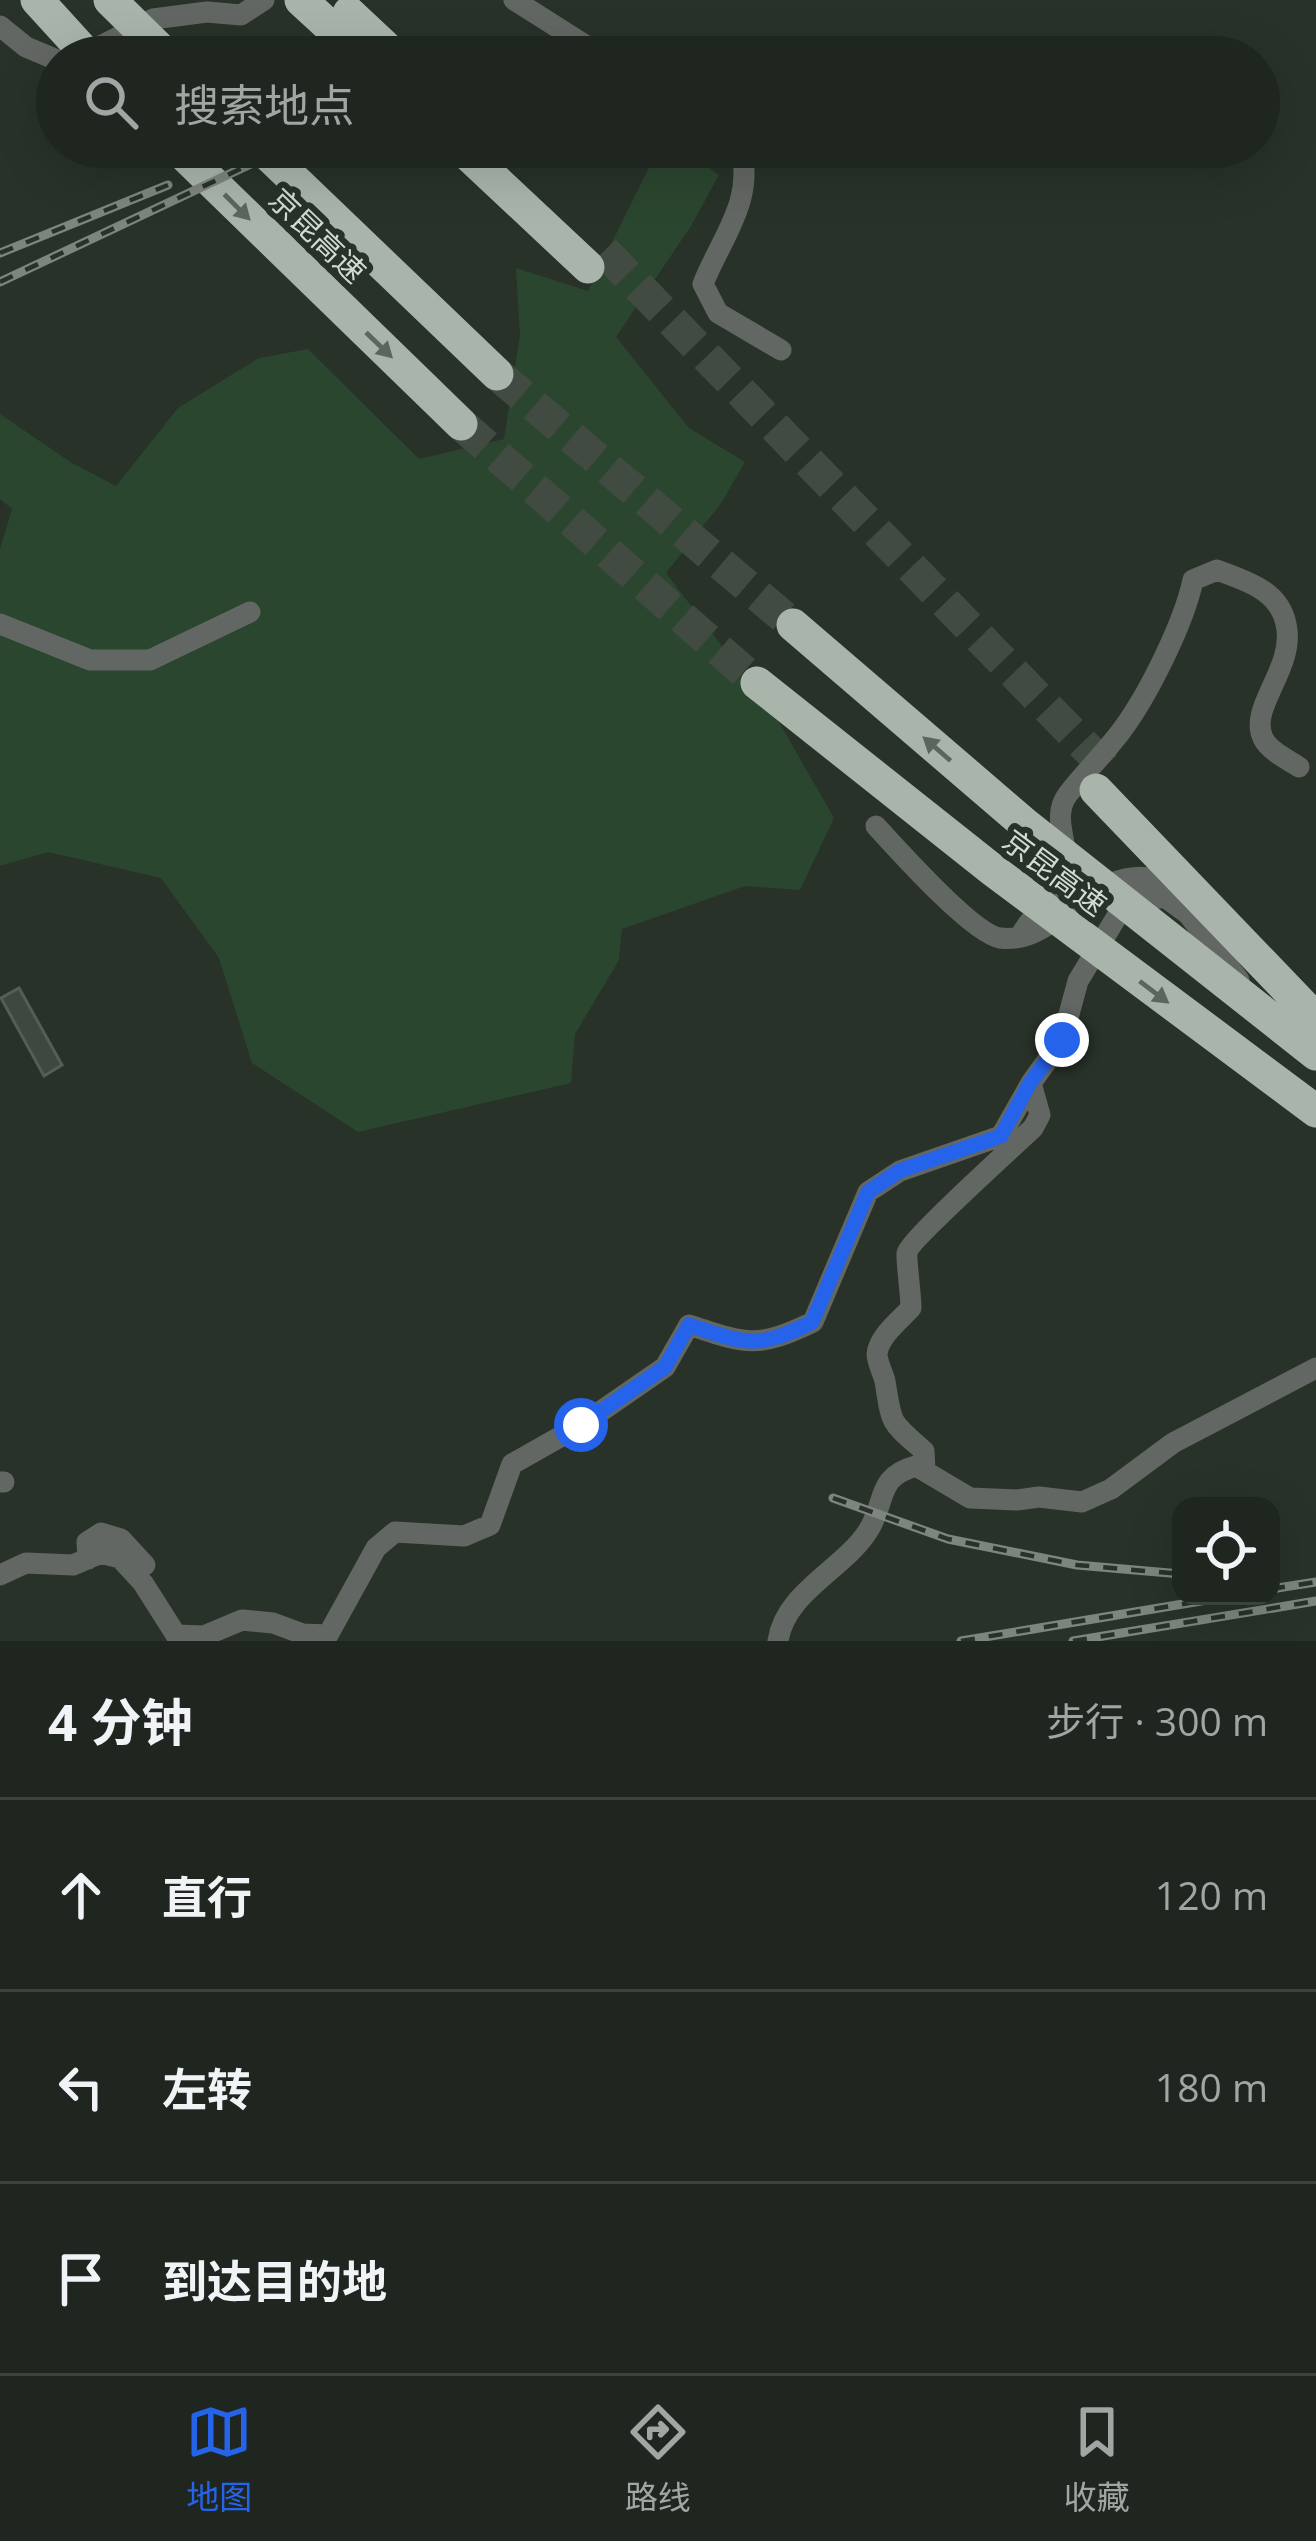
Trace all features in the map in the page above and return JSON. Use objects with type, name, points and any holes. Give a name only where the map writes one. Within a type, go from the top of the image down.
[{"type":"highway","points":[[37,0],[70,36]]},
{"type":"highway","points":[[110,0],[147,36]]},
{"type":"highway","points":[[302,0],[341,36]]},
{"type":"highway","points":[[335,0],[374,36]]},
{"type":"highway","name":"京昆高速","points":[[197,168],[461,424]]},
{"type":"highway","name":"京昆高速","points":[[281,168],[497,374]]},
{"type":"highway","points":[[486,168],[596,259],[512,168]]},
{"type":"highway","name":"京昆高速","points":[[793,625],[1025,825],[1316,1057]]},
{"type":"highway","name":"京昆高速","points":[[757,683],[994,871],[1316,1112]]},
{"type":"highway","points":[[1316,987],[1104,782],[1316,1019]]},
{"type":"street","points":[[120,36],[153,19],[207,12],[241,15],[264,0]]},
{"type":"street","points":[[514,0],[571,36]]},
{"type":"street","points":[[0,26],[36,51]]},
{"type":"street","points":[[742,168],[745,190],[703,284],[718,313],[781,350]]},
{"type":"street","points":[[1021,935],[1063,876],[1066,853],[1059,820],[1065,796],[1126,725],[1176,631],[1192,580],[1217,570],[1259,586],[1283,608],[1290,642],[1262,707],[1261,735],[1270,748],[1299,767]]},
{"type":"street","points":[[0,624],[90,659],[150,660],[250,612]]},
{"type":"street","points":[[876,826],[966,918],[998,938],[1021,935],[1062,917],[1104,885],[1138,874],[1161,880],[1166,898]]},
{"type":"street","points":[[0,1575],[26,1563],[73,1564],[100,1553],[120,1558],[143,1583],[176,1635],[204,1636],[242,1620],[328,1635],[376,1548],[395,1532],[464,1536],[490,1525],[512,1464],[581,1425],[665,1367],[689,1325],[740,1342],[773,1342],[812,1322],[868,1192],[899,1171],[1001,1136],[1030,1083],[1062,1040],[1078,981],[1129,898],[1166,898],[1188,914],[1243,985],[1316,1057]]},
{"type":"street","points":[[925,1470],[924,1451],[896,1429],[886,1408],[885,1380],[877,1354],[884,1338],[911,1308],[907,1252],[919,1233],[953,1207],[1033,1128],[1040,1115],[1030,1083]]},
{"type":"street","points":[[778,1641],[798,1601],[868,1532],[884,1486],[898,1471],[916,1466],[970,1498],[1082,1502],[1111,1489],[1192,1433],[1316,1369]]},
{"type":"street","points":[[88,1558],[87,1542],[101,1533],[121,1539],[158,1580]]},
{"type":"green space","points":[[649,168],[709,168],[719,175],[691,226],[616,337],[689,428],[745,462],[722,502],[666,573],[776,717],[834,818],[800,890],[745,886],[622,929],[619,960],[575,1034],[571,1083],[358,1132],[252,1063],[219,958],[161,878],[48,852],[0,866],[0,549],[12,509],[0,499],[0,414],[72,463],[116,486],[178,408],[259,358],[308,349],[419,459],[504,439],[520,335],[516,268],[588,291]]},
{"type":"building","points":[[19,988],[62,1065],[44,1076],[1,998]]},
{"type":"tunnel","points":[[604,251],[1112,774]]},
{"type":"tunnel","points":[[497,374],[793,625]]},
{"type":"tunnel","points":[[461,424],[757,683]]},
{"type":"railway","points":[[0,282],[242,168]]},
{"type":"railway","points":[[0,253],[168,185]]},
{"type":"railway","points":[[833,1498],[948,1539],[1077,1565],[1172,1573]]},
{"type":"railway","points":[[1280,1588],[1316,1582]]},
{"type":"railway","points":[[1073,1641],[1316,1601]]},
{"type":"railway","points":[[961,1641],[1177,1605]]},
{"type":"route","points":[[581,1425],[665,1367],[689,1325],[740,1342],[773,1342],[812,1322],[868,1192],[899,1171],[1001,1136],[1030,1083],[1062,1040]]}]
